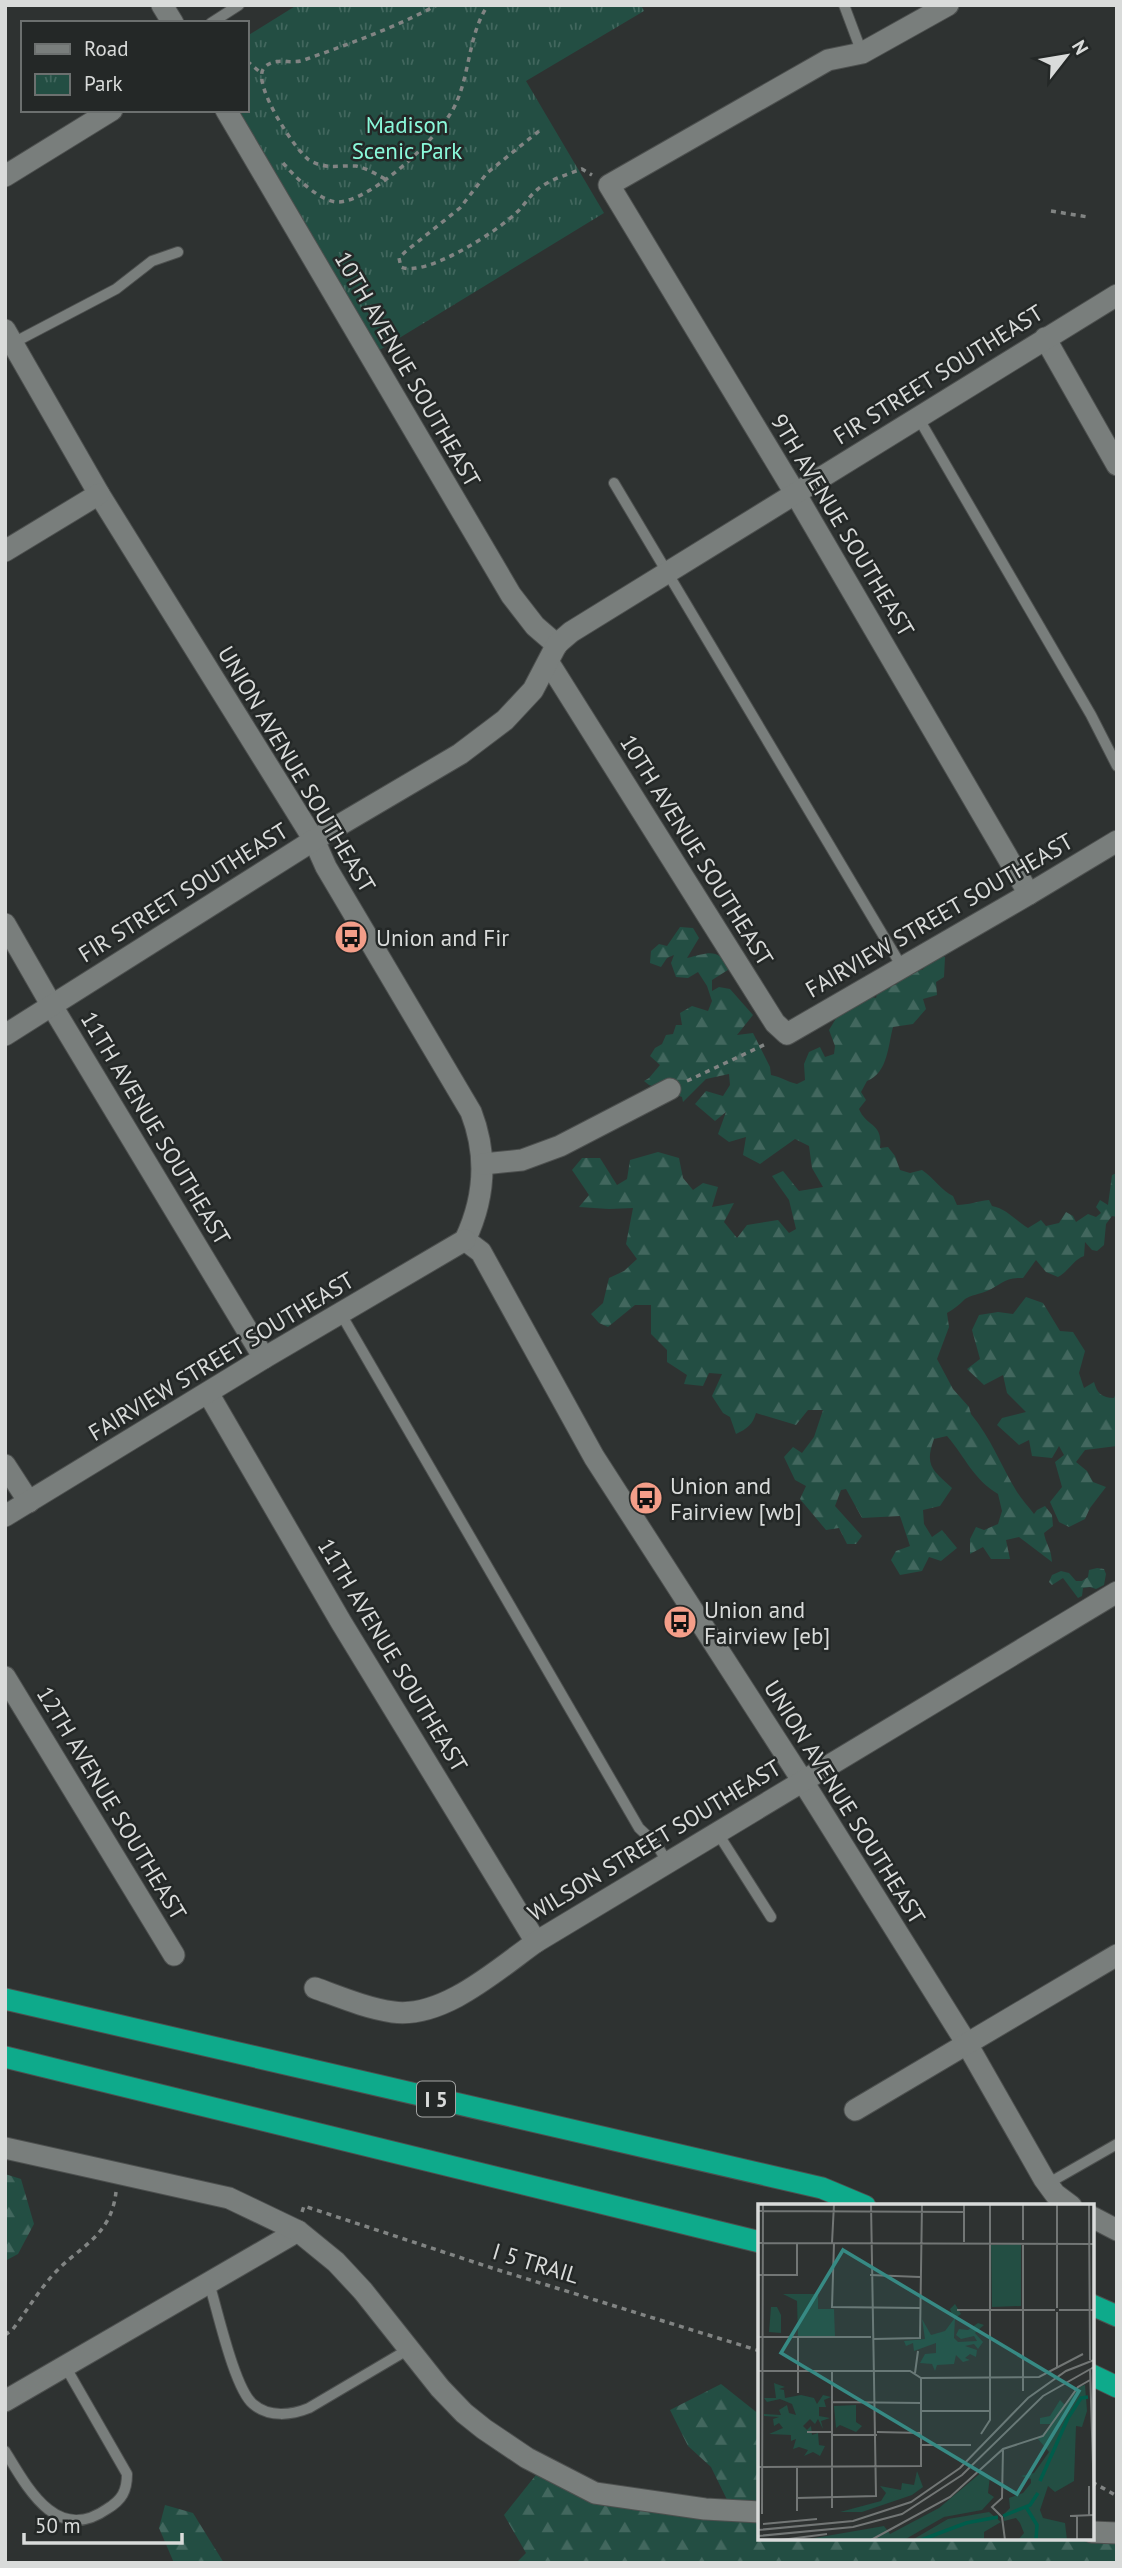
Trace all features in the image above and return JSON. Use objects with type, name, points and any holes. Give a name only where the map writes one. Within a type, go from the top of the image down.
[{"type":"highway","name":"I 5","points":[[5,1999],[822,2188],[859,2204]]},
{"type":"highway","points":[[5,2057],[758,2242]]},
{"type":"highway","points":[[1094,2306],[1117,2316]]},
{"type":"highway","points":[[1094,2376],[1117,2388]]},
{"type":"street","points":[[162,5],[172,21]]},
{"type":"street","points":[[609,185],[828,60],[862,53],[948,5]]},
{"type":"street","points":[[5,176],[109,112]]},
{"type":"street","name":"10TH AVENUE SOUTHEAST","points":[[227,112],[511,595],[536,626],[553,654],[566,692],[775,1023],[787,1034]]},
{"type":"street","name":"9TH AVENUE SOUTHEAST","points":[[609,185],[795,493],[1029,894]]},
{"type":"street","name":"FIR STREET SOUTHEAST","points":[[5,1035],[314,840],[460,754],[496,727],[533,690],[553,654],[571,632],[1117,295]]},
{"type":"street","name":"UNION AVENUE SOUTHEAST","points":[[9,336],[99,494],[314,840],[326,867],[471,1112],[482,1146],[483,1180],[474,1222],[465,1240],[481,1252],[594,1457],[802,1780],[967,2044],[1047,2184],[1068,2204]]},
{"type":"street","points":[[1045,338],[1117,465]]},
{"type":"street","points":[[5,551],[99,494]]},
{"type":"street","name":"FAIRVIEW STREET SOUTHEAST","points":[[787,1034],[1117,841]]},
{"type":"street","name":"11TH AVENUE SOUTHEAST","points":[[5,923],[264,1358]]},
{"type":"street","points":[[483,1164],[522,1160],[560,1146],[670,1089]]},
{"type":"street","name":"FAIRVIEW STREET SOUTHEAST","points":[[5,1516],[264,1358],[465,1240]]},
{"type":"street","name":"11TH AVENUE SOUTHEAST","points":[[208,1393],[341,1622],[536,1942]]},
{"type":"street","points":[[5,1465],[29,1502]]},
{"type":"street","name":"WILSON STREET SOUTHEAST","points":[[315,1988],[402,2013],[418,2011],[447,2001],[467,1991],[536,1942],[667,1862],[1117,1592]]},
{"type":"street","name":"12TH AVENUE SOUTHEAST","points":[[5,1678],[174,1955]]},
{"type":"street","points":[[855,2110],[1117,1955]]},
{"type":"street","points":[[5,2148],[229,2198],[298,2231],[336,2262],[363,2291],[440,2388],[484,2430],[527,2458],[595,2493],[705,2509],[758,2512]]},
{"type":"street","points":[[1094,2218],[1117,2230]]},
{"type":"street","points":[[5,2401],[298,2231]]},
{"type":"street","points":[[1094,2532],[1117,2533]]},
{"type":"lane","points":[[214,21],[239,5]]},
{"type":"lane","points":[[844,5],[862,53]]},
{"type":"lane","points":[[9,336],[116,289],[152,261],[178,252]]},
{"type":"lane","points":[[919,419],[1091,715],[1117,766]]},
{"type":"lane","points":[[614,483],[902,967]]},
{"type":"lane","points":[[341,1314],[639,1828],[657,1845],[667,1862]]},
{"type":"lane","points":[[717,1832],[771,1917]]},
{"type":"lane","points":[[1047,2184],[1117,2144]]},
{"type":"lane","points":[[209,2283],[234,2368],[243,2388],[253,2404],[276,2414],[295,2414],[309,2408],[409,2349]]},
{"type":"lane","points":[[5,2451],[50,2512],[69,2522],[84,2521],[99,2515],[118,2502],[127,2488],[127,2474],[65,2366]]},
{"type":"path","points":[[385,179],[365,168],[328,167],[308,159],[294,144],[275,112],[262,83],[261,73],[265,67],[278,61],[300,62],[385,31],[437,5]]},
{"type":"path","points":[[277,153],[294,176],[326,199],[336,202],[361,196],[414,156],[431,139],[457,103],[478,24],[488,5]]},
{"type":"path","points":[[248,62],[261,73]]},
{"type":"path","points":[[539,131],[487,173],[460,208],[405,252],[399,258],[401,267],[415,269],[444,259],[504,223],[518,212],[538,189],[582,169],[609,185]]},
{"type":"path","points":[[1051,211],[1088,217]]},
{"type":"path","points":[[670,1089],[787,1034]]},
{"type":"path","points":[[5,2335],[13,2329],[53,2274],[83,2250],[105,2226],[115,2199],[118,2173]]},
{"type":"path","name":"I 5 TRAIL","points":[[304,2206],[495,2269],[758,2350]]},
{"type":"path","points":[[1094,2483],[1117,2496]]},
{"type":"green space","name":"Madison Scenic Park","points":[[297,5],[641,5],[644,11],[526,81],[604,213],[378,351],[239,112],[248,112],[248,35]]},
{"type":"green space","points":[[680,927],[693,928],[699,938],[687,958],[712,953],[721,957],[731,968],[712,980],[712,991],[719,987],[730,989],[753,1015],[737,1035],[753,1033],[770,1067],[771,1075],[797,1084],[805,1080],[804,1064],[809,1052],[820,1047],[825,1057],[834,1054],[835,1046],[829,1030],[852,992],[876,998],[879,986],[887,983],[895,985],[912,968],[922,970],[938,955],[945,957],[944,977],[936,982],[937,995],[923,999],[926,1009],[913,1024],[893,1027],[883,1065],[874,1077],[867,1081],[861,1092],[866,1100],[859,1109],[877,1129],[880,1148],[888,1147],[900,1170],[910,1173],[922,1170],[953,1196],[957,1205],[989,1200],[992,1206],[1007,1212],[1028,1228],[1041,1220],[1046,1226],[1059,1223],[1066,1212],[1073,1216],[1076,1222],[1088,1214],[1096,1217],[1101,1213],[1096,1207],[1100,1200],[1108,1205],[1112,1175],[1117,1173],[1117,1217],[1112,1216],[1106,1224],[1104,1245],[1097,1251],[1092,1250],[1085,1242],[1084,1256],[1058,1277],[1046,1272],[1036,1260],[1023,1278],[1007,1280],[965,1299],[947,1313],[949,1327],[937,1359],[953,1389],[969,1407],[1021,1498],[1034,1514],[1045,1506],[1052,1515],[1053,1526],[1044,1533],[1052,1562],[1019,1537],[1006,1540],[1010,1559],[991,1559],[983,1547],[970,1554],[970,1539],[976,1527],[984,1530],[998,1524],[1002,1511],[998,1494],[976,1475],[947,1436],[934,1439],[930,1462],[935,1472],[952,1488],[940,1506],[923,1510],[924,1524],[932,1537],[942,1530],[957,1548],[941,1561],[929,1557],[922,1571],[900,1575],[891,1560],[896,1551],[910,1546],[900,1516],[862,1518],[846,1489],[841,1490],[835,1506],[862,1536],[856,1544],[847,1544],[839,1528],[826,1530],[800,1499],[806,1486],[795,1480],[784,1457],[793,1447],[802,1453],[814,1437],[823,1410],[808,1410],[796,1425],[756,1413],[749,1426],[736,1434],[730,1417],[723,1413],[712,1396],[722,1374],[709,1373],[703,1386],[684,1384],[687,1375],[667,1362],[667,1350],[651,1334],[651,1305],[635,1305],[608,1327],[599,1323],[591,1314],[603,1303],[609,1278],[624,1271],[637,1259],[626,1244],[633,1208],[579,1207],[589,1195],[572,1170],[582,1158],[600,1158],[617,1185],[627,1179],[630,1160],[658,1152],[679,1158],[683,1178],[693,1190],[703,1183],[718,1187],[712,1207],[734,1203],[724,1222],[737,1238],[747,1225],[778,1220],[789,1233],[796,1229],[789,1200],[772,1176],[783,1171],[799,1191],[823,1187],[812,1168],[809,1146],[795,1139],[760,1164],[743,1155],[746,1137],[729,1142],[718,1134],[726,1112],[715,1121],[695,1104],[706,1091],[723,1096],[730,1085],[729,1074],[706,1079],[683,1102],[682,1097],[644,1081],[660,1065],[650,1056],[655,1048],[662,1044],[666,1035],[673,1034],[676,1025],[682,1025],[680,1013],[692,1006],[708,1011],[712,1001],[698,972],[688,978],[676,977],[671,963],[674,955],[667,958],[661,967],[650,963],[651,951],[659,944],[667,946]]},
{"type":"green space","points":[[1026,1297],[1043,1303],[1060,1331],[1073,1332],[1085,1351],[1079,1373],[1084,1388],[1094,1382],[1101,1394],[1110,1398],[1114,1398],[1117,1390],[1117,1446],[1085,1450],[1076,1462],[1087,1471],[1093,1482],[1106,1487],[1085,1519],[1069,1527],[1059,1522],[1050,1502],[1062,1487],[1055,1462],[1064,1455],[1059,1446],[1052,1458],[1032,1456],[1029,1440],[1019,1445],[997,1425],[1002,1418],[1026,1412],[1007,1393],[1003,1375],[984,1385],[967,1369],[980,1359],[972,1330],[979,1315],[998,1312],[1013,1314]]},
{"type":"green space","points":[[1104,1569],[1104,1585],[1096,1589],[1083,1588],[1082,1596],[1078,1598],[1063,1578],[1052,1585],[1049,1582],[1052,1575],[1061,1571],[1069,1573],[1076,1581],[1082,1581],[1088,1577],[1089,1570]]},
{"type":"green space","points":[[5,2174],[21,2179],[34,2224],[18,2254],[5,2261]]},
{"type":"green space","points":[[721,2384],[758,2413],[758,2540],[1094,2540],[1094,2538],[1117,2533],[1117,2563],[516,2563],[526,2553],[504,2515],[543,2466],[595,2493],[732,2510],[711,2467],[688,2446],[670,2410]]},
{"type":"green space","points":[[165,2505],[193,2513],[224,2563],[174,2563],[159,2528]]},
{"type":"place","name":"Union and Fir","points":[[351,937]]},
{"type":"place","name":"Union and Fairview [wb]","points":[[646,1498]]},
{"type":"place","name":"Union and Fairview [eb]","points":[[680,1622]]}]
